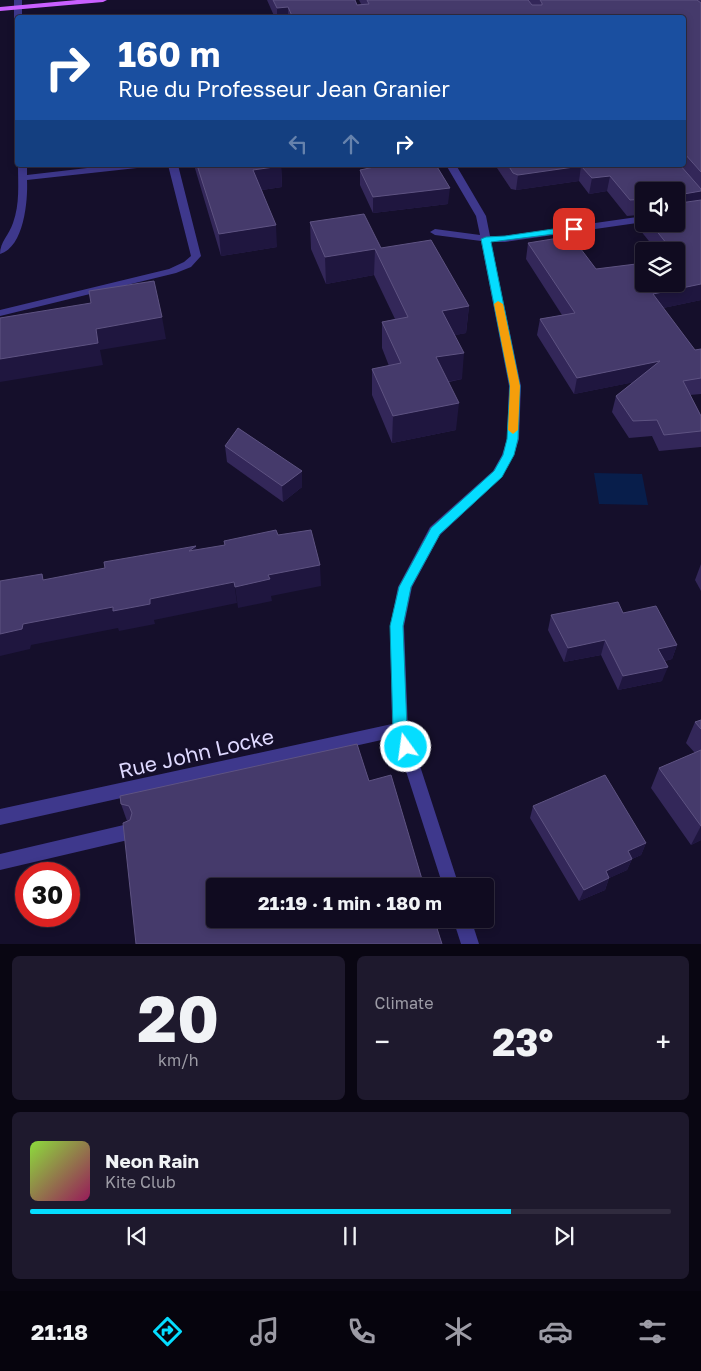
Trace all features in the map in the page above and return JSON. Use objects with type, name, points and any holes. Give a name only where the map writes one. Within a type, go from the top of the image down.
[{"type":"main road","points":[[0,9],[18,4],[103,0]]},
{"type":"street","points":[[0,252],[17,231],[22,215],[22,167]]},
{"type":"street","points":[[23,178],[119,167]]},
{"type":"street","points":[[0,313],[184,268],[193,261],[196,256],[174,167]]},
{"type":"street","points":[[448,878],[400,729],[397,626],[405,587],[435,531],[498,474],[508,455],[513,439],[515,386],[481,216],[452,167]]},
{"type":"street","points":[[435,232],[486,239],[505,239],[635,220]]},
{"type":"street","name":"Rue John Locke","points":[[0,817],[400,729]]},
{"type":"street","points":[[0,862],[128,832]]},
{"type":"street","points":[[465,928],[470,944]]},
{"type":"water","points":[[594,473],[642,474],[648,505],[599,504]]},
{"type":"building","points":[[273,0],[355,0],[357,5],[369,4],[367,0],[528,0],[532,5],[542,5],[540,0],[697,0],[701,3],[701,172],[686,155],[686,15],[292,15],[288,7],[277,8]]},
{"type":"building","points":[[198,167],[274,167],[253,170],[276,225],[219,234]]},
{"type":"building","points":[[374,167],[437,167],[450,188],[373,197],[360,170]]},
{"type":"building","points":[[509,167],[574,167],[518,175],[513,173]]},
{"type":"building","points":[[582,167],[682,167],[701,191],[685,194],[685,182],[635,182],[635,200],[630,200],[610,176],[592,178]]},
{"type":"building","points":[[701,200],[701,284],[685,287],[685,242],[665,242],[657,232],[685,232],[685,202]]},
{"type":"building","points":[[364,214],[381,248],[431,240],[469,306],[442,311],[464,353],[436,357],[459,403],[393,416],[372,369],[401,363],[382,322],[408,317],[375,249],[325,257],[310,222]]},
{"type":"building","points":[[571,236],[596,269],[635,264],[635,292],[663,292],[653,294],[695,350],[701,349],[701,378],[683,381],[701,416],[701,431],[664,435],[657,420],[633,421],[616,396],[660,361],[577,378],[540,319],[575,313],[528,243]]},
{"type":"building","points":[[154,281],[162,317],[96,329],[98,343],[0,359],[0,318],[91,303],[89,291]]},
{"type":"building","points":[[238,428],[302,471],[282,486],[225,446]]},
{"type":"building","points":[[276,530],[278,535],[311,530],[320,565],[268,575],[270,579],[235,587],[234,582],[150,599],[150,604],[113,611],[113,607],[23,624],[22,629],[0,634],[0,581],[42,574],[43,580],[105,568],[104,562],[196,546],[189,551],[225,545],[224,541]]},
{"type":"building","points":[[618,602],[623,613],[656,606],[677,645],[658,649],[668,667],[623,676],[605,640],[568,648],[551,615]]},
{"type":"building","points":[[701,720],[701,729],[695,722]]},
{"type":"building","points":[[357,744],[369,781],[391,775],[422,878],[206,878],[206,928],[437,928],[442,944],[136,944],[123,823],[130,820],[132,813],[129,806],[121,804],[120,796]]},
{"type":"building","points":[[701,750],[701,826],[659,768]]},
{"type":"building","points":[[605,775],[646,843],[628,851],[632,859],[606,871],[609,878],[584,890],[533,806]]},
{"type":"slow traffic","points":[[498,304],[515,386],[513,430]]},
{"type":"route","points":[[406,747],[400,729],[397,626],[405,587],[435,531],[498,474],[508,455],[513,439],[515,386],[486,239],[505,239],[574,229]]}]
